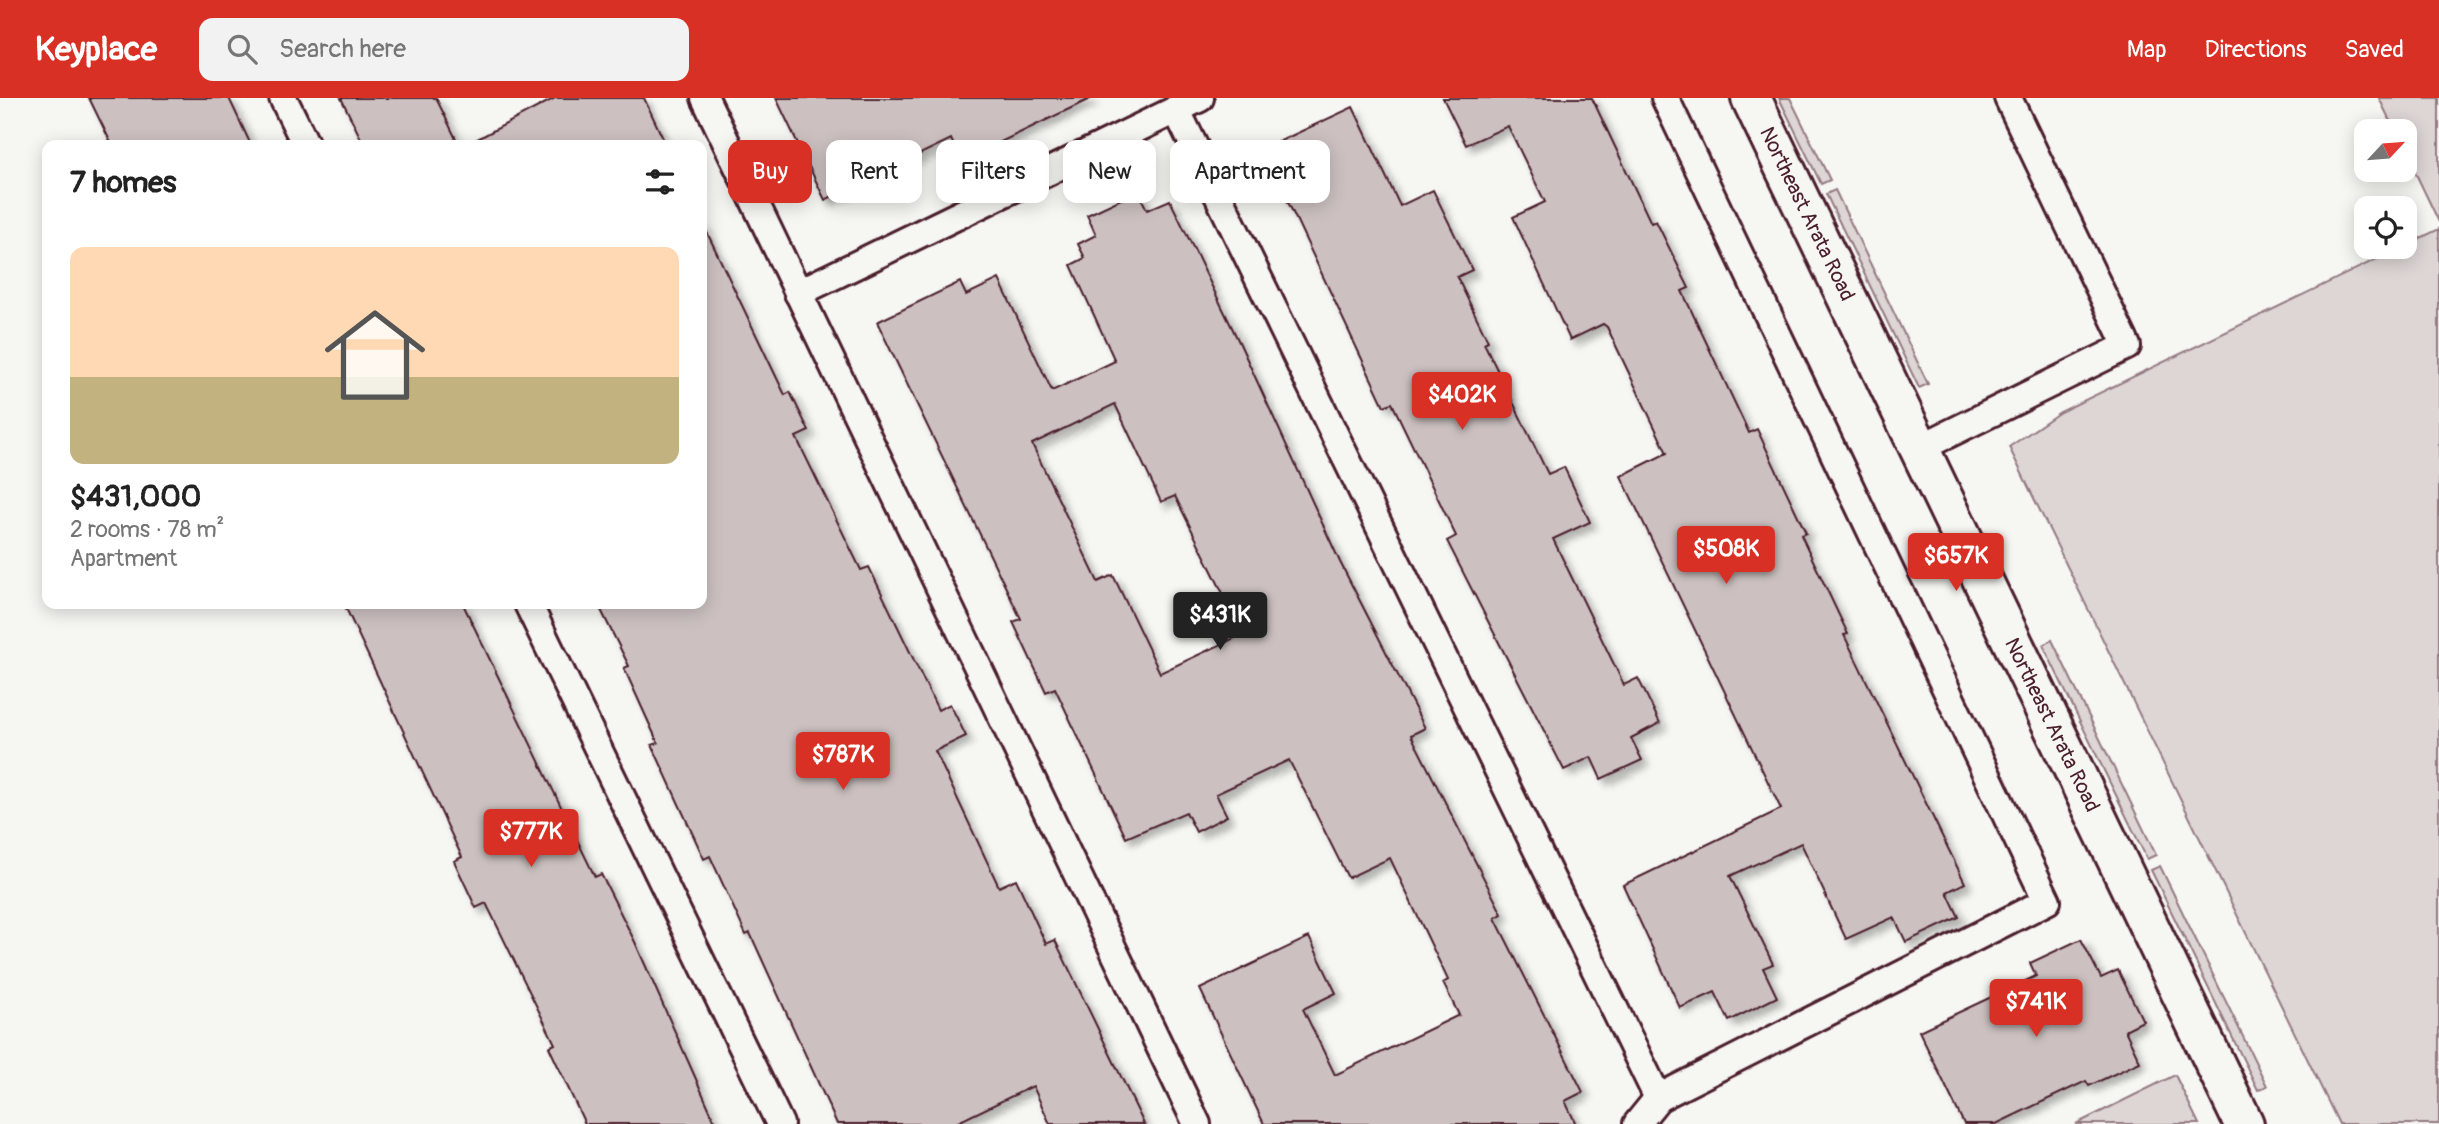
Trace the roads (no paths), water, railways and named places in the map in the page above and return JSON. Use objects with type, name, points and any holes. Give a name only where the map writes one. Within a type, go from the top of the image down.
[{"type":"street","name":"Northeast Arata Road","points":[[1751,98],[2244,1124]]},
{"type":"lane","points":[[283,98],[304,140]]},
{"type":"lane","points":[[705,98],[1197,1124]]},
{"type":"lane","points":[[1637,1124],[1658,1098],[2047,901],[1665,98]]},
{"type":"lane","points":[[1920,448],[2127,346],[2007,98]]},
{"type":"lane","points":[[798,293],[1188,104],[1658,1098]]},
{"type":"lane","points":[[530,609],[780,1124]]}]
